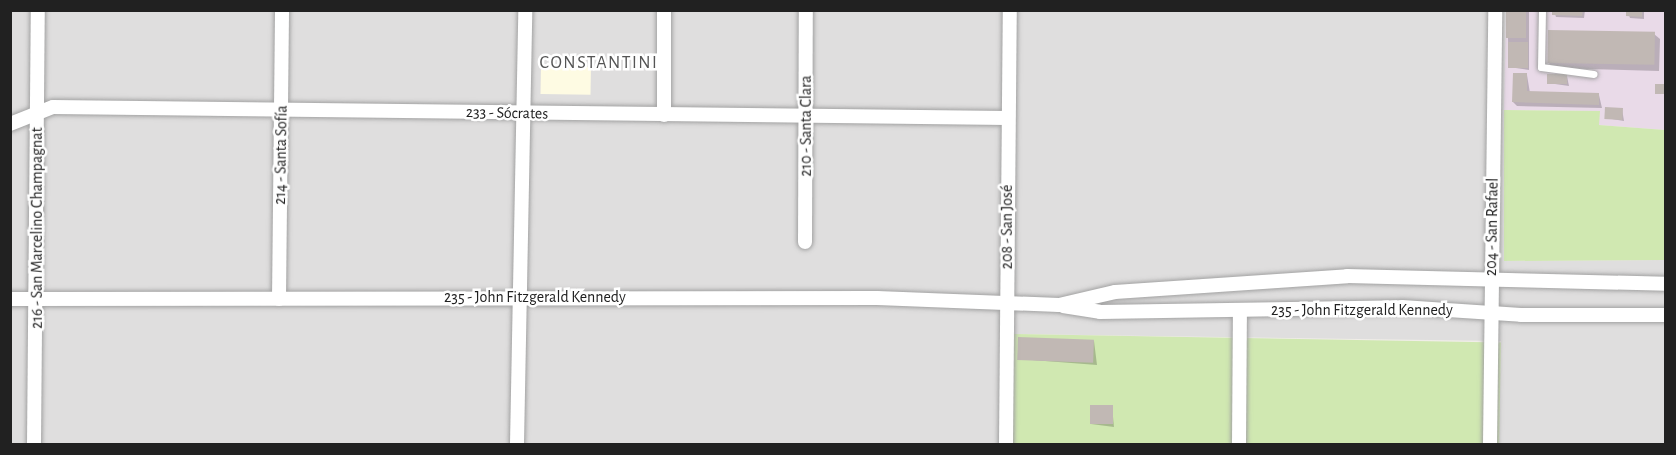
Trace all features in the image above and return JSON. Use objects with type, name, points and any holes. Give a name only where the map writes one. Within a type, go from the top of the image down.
[{"type":"street","name":"216 - San Marcelino Champagnat","points":[[34,444],[38,10]]},
{"type":"street","name":"214 - Santa Sofía","points":[[279,299],[282,10]]},
{"type":"street","points":[[517,444],[522,297],[525,10]]},
{"type":"street","points":[[664,10],[664,115]]},
{"type":"street","name":"210 - Santa Clara","points":[[806,10],[806,242]]},
{"type":"street","name":"208 - San José","points":[[1006,444],[1007,118],[1010,10]]},
{"type":"street","name":"204 - San Rafael","points":[[1490,444],[1495,10]]},
{"type":"street","name":"233 - Sócrates","points":[[10,124],[37,110],[281,110],[1007,118]]},
{"type":"street","name":"235 - John Fitzgerald Kennedy","points":[[1059,305],[1115,292],[1228,282],[1347,276],[1665,284]]},
{"type":"street","name":"235 - John Fitzgerald Kennedy","points":[[10,298],[522,297],[1007,302],[1059,305],[1100,312],[1402,307],[1491,312],[1665,315]]},
{"type":"street","points":[[1239,444],[1240,311]]},
{"type":"lane","points":[[1542,10],[1540,67],[1594,74]]},
{"type":"shaded area","points":[[10,11],[1506,11],[1504,261],[1665,260],[1665,444],[1498,444],[1501,341],[1015,334],[1013,444],[11,444]]},
{"type":"shaded area","points":[[1506,11],[1665,11],[1665,130],[1599,125],[1599,111],[1504,110]]},
{"type":"shaded area","points":[[541,66],[591,67],[591,95],[541,94]]},
{"type":"green space","points":[[1504,110],[1600,111],[1599,125],[1665,130],[1665,260],[1504,261]]},
{"type":"green space","points":[[1014,334],[1501,342],[1499,444],[1012,444]]},
{"type":"building","points":[[1506,10],[1526,10],[1526,38],[1506,38]]},
{"type":"building","points":[[1552,10],[1583,10],[1582,16],[1552,15]]},
{"type":"building","points":[[1626,10],[1642,10],[1642,17],[1626,16]]},
{"type":"building","points":[[1548,30],[1655,32],[1654,65],[1547,63]]},
{"type":"building","points":[[1508,42],[1528,42],[1528,68],[1508,68]]},
{"type":"building","points":[[1513,73],[1527,73],[1527,91],[1599,93],[1599,105],[1512,102]]},
{"type":"building","points":[[1547,74],[1567,74],[1567,84],[1547,84]]},
{"type":"building","points":[[1655,84],[1666,84],[1666,94],[1655,94]]},
{"type":"building","points":[[1605,107],[1623,108],[1622,120],[1604,119]]},
{"type":"building","points":[[1018,337],[1094,340],[1093,363],[1017,360]]},
{"type":"building","points":[[1090,405],[1113,405],[1113,424],[1090,424]]},
{"type":"district","name":"CONSTANTINI","points":[[599,63]]}]
